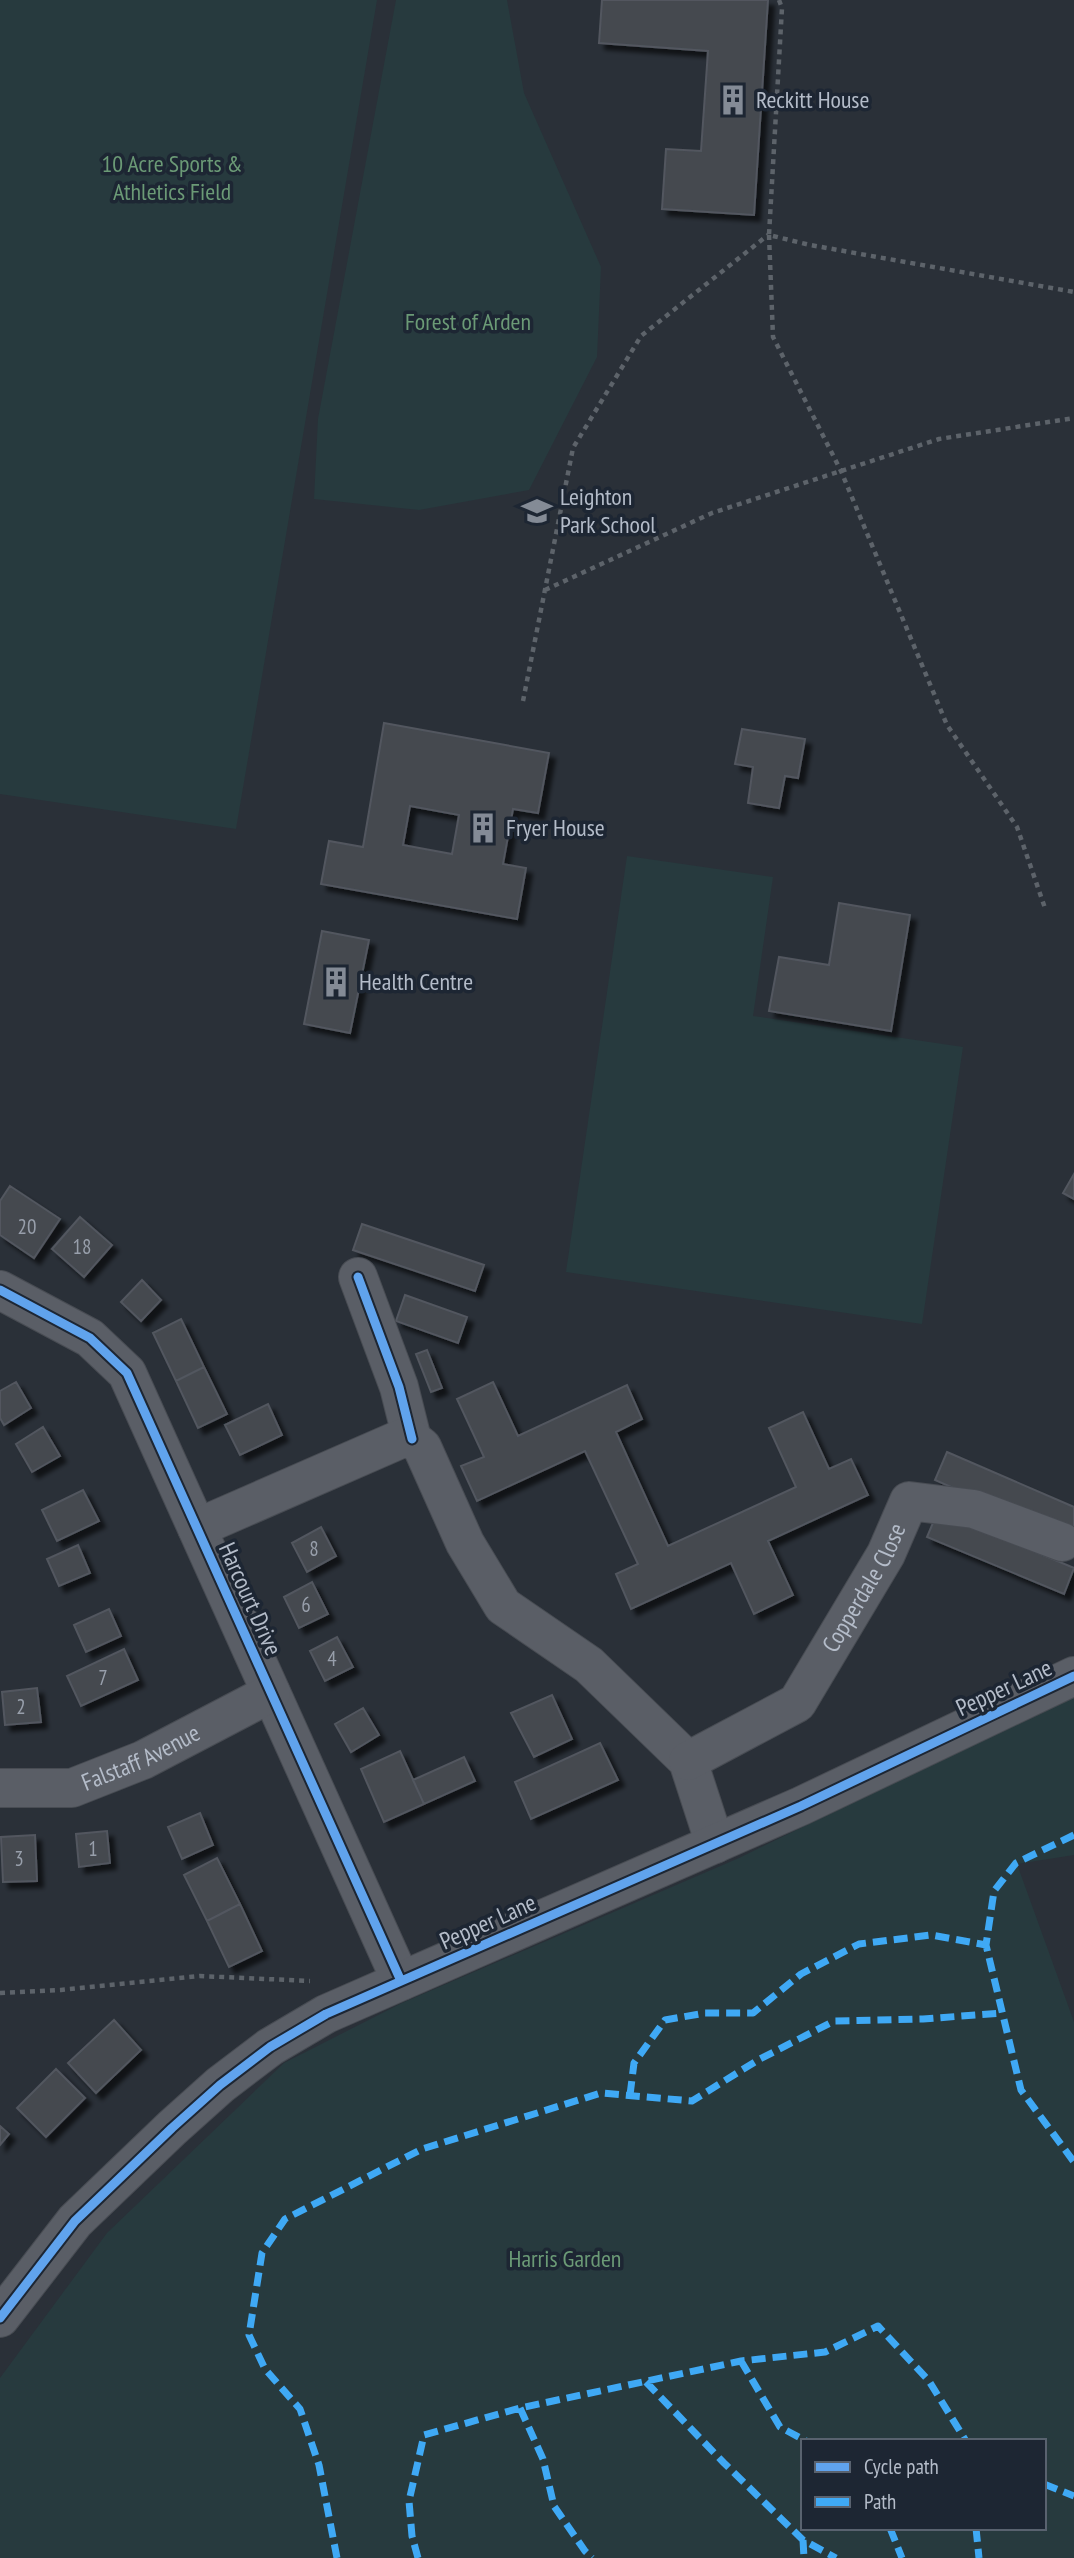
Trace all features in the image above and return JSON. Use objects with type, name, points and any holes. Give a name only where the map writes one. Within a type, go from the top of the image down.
[{"type":"street","points":[[358,1277],[399,1387],[412,1438],[422,1447],[465,1543],[503,1606],[589,1665],[688,1760],[715,1844]]},
{"type":"street","name":"Harcourt Drive","points":[[0,1290],[90,1338],[127,1373],[401,1981]]},
{"type":"street","points":[[197,1528],[403,1438],[412,1438]]},
{"type":"street","name":"Copperdale Close","points":[[688,1760],[797,1703],[887,1554],[909,1501],[974,1509],[1062,1542]]},
{"type":"street","name":"Pepper Lane","points":[[0,2318],[75,2221],[172,2127],[220,2085],[270,2047],[326,2014],[802,1805],[1074,1676]]},
{"type":"street","name":"Falstaff Avenue","points":[[0,1788],[72,1788],[143,1760],[271,1693]]},
{"type":"path","points":[[779,0],[782,8],[769,235],[773,337],[841,471],[947,725],[1017,827],[1045,908]]},
{"type":"path","points":[[769,235],[810,245],[1074,292]]},
{"type":"path","points":[[523,701],[573,448],[642,336],[769,235]]},
{"type":"path","points":[[545,590],[712,513],[939,439],[1074,418]]},
{"type":"path","points":[[0,1993],[61,1990],[200,1976],[313,1980]]},
{"type":"green space","name":"10 Acre Sports & Athletics Field","points":[[0,0],[377,0],[236,829],[0,794]]},
{"type":"green space","name":"Forest of Arden","points":[[396,0],[507,0],[524,93],[601,267],[597,357],[529,490],[419,510],[314,499],[318,419]]},
{"type":"green space","points":[[627,856],[773,877],[753,1016],[963,1047],[922,1324],[566,1272]]},
{"type":"green space","name":"Harris Garden","points":[[1074,1695],[1074,1855],[1017,1864],[1074,2022],[1074,2558],[0,2558],[0,2378],[107,2233],[284,2063],[402,2003],[739,1858]]},
{"type":"building","name":"Reckitt House","points":[[602,0],[768,0],[754,215],[662,209],[666,149],[701,151],[708,51],[599,43]]},
{"type":"building","name":"Fryer House","points":[[384,723],[549,753],[538,813],[513,809],[503,864],[526,868],[517,919],[321,884],[329,841],[363,847]],"holes":[[[410,806],[459,815],[452,854],[403,845]]]},
{"type":"building","points":[[742,729],[805,739],[798,778],[785,776],[779,808],[748,803],[753,767],[735,764]]},
{"type":"building","points":[[839,903],[910,915],[891,1031],[769,1011],[779,957],[829,965]]},
{"type":"building","name":"Health Centre","points":[[322,931],[369,940],[350,1033],[304,1024]]},
{"type":"building","points":[[1074,1174],[1074,1199],[1063,1193]]},
{"type":"building","points":[[10,1186],[60,1219],[34,1258],[0,1235],[0,1201]]},
{"type":"building","points":[[80,1217],[112,1245],[84,1277],[52,1249]]},
{"type":"building","points":[[362,1224],[484,1265],[475,1291],[353,1250]]},
{"type":"building","points":[[142,1280],[161,1300],[141,1321],[121,1302]]},
{"type":"building","points":[[405,1295],[467,1317],[458,1343],[396,1321]]},
{"type":"building","points":[[181,1319],[204,1367],[176,1381],[153,1333]]},
{"type":"building","points":[[427,1350],[442,1388],[431,1392],[416,1354]]},
{"type":"building","points":[[204,1367],[227,1414],[198,1428],[176,1381]]},
{"type":"building","points":[[16,1382],[31,1408],[4,1425],[0,1418],[0,1391]]},
{"type":"building","points":[[493,1382],[518,1436],[627,1385],[642,1419],[616,1432],[668,1546],[796,1487],[769,1428],[803,1412],[829,1469],[851,1459],[868,1495],[768,1541],[793,1595],[754,1614],[731,1563],[631,1609],[616,1574],[638,1564],[585,1451],[477,1501],[461,1466],[484,1457],[457,1399]]},
{"type":"building","points":[[268,1404],[282,1435],[240,1455],[225,1425]]},
{"type":"building","points":[[43,1427],[60,1456],[32,1472],[16,1444]]},
{"type":"building","points":[[947,1452],[1074,1507],[1074,1541],[935,1480]]},
{"type":"building","points":[[83,1490],[99,1521],[57,1541],[42,1510]]},
{"type":"building","points":[[938,1511],[1074,1568],[1064,1594],[927,1537]]},
{"type":"building","points":[[321,1527],[336,1556],[307,1572],[292,1543]]},
{"type":"building","points":[[78,1545],[90,1573],[59,1586],[47,1559]]},
{"type":"building","points":[[312,1582],[328,1614],[299,1628],[284,1597]]},
{"type":"building","points":[[109,1609],[121,1636],[86,1652],[74,1625]]},
{"type":"building","points":[[337,1637],[353,1667],[325,1681],[310,1651]]},
{"type":"building","points":[[124,1649],[138,1680],[81,1706],[67,1676]]},
{"type":"building","points":[[37,1688],[41,1722],[5,1725],[2,1692]]},
{"type":"building","points":[[552,1695],[572,1739],[534,1757],[511,1713]]},
{"type":"building","points":[[363,1708],[379,1735],[351,1752],[335,1724]]},
{"type":"building","points":[[600,1743],[618,1780],[531,1819],[515,1782]]},
{"type":"building","points":[[400,1751],[424,1804],[384,1822],[361,1769]]},
{"type":"building","points":[[464,1757],[475,1781],[424,1804],[413,1780]]},
{"type":"building","points":[[200,1813],[213,1845],[182,1859],[168,1827]]},
{"type":"building","points":[[107,1831],[110,1863],[79,1867],[76,1834]]},
{"type":"building","points":[[35,1835],[37,1881],[3,1882],[1,1837]]},
{"type":"building","points":[[217,1858],[240,1904],[207,1921],[184,1875]]},
{"type":"building","points":[[240,1904],[262,1951],[229,1967],[207,1921]]},
{"type":"building","points":[[114,2020],[141,2050],[96,2093],[68,2063]]},
{"type":"building","points":[[56,2069],[85,2098],[46,2137],[17,2108]]},
{"type":"building","points":[[0,2126],[9,2134],[0,2145]]},
{"type":"marked path","points":[[1074,1835],[1016,1863],[994,1891],[986,1945],[1021,2090],[1074,2162]]},
{"type":"marked path","points":[[630,2095],[634,2063],[665,2020],[705,2013],[753,2013],[801,1974],[859,1944],[931,1935],[986,1945]]},
{"type":"marked path","points":[[337,2558],[319,2465],[300,2409],[265,2369],[249,2335],[262,2253],[285,2219],[422,2149],[601,2093],[692,2101],[758,2060],[834,2021],[923,2019],[1002,2013]]},
{"type":"marked path","points":[[418,2558],[412,2536],[409,2501],[424,2435],[520,2408],[741,2361],[825,2352],[878,2326],[929,2381],[965,2439]]},
{"type":"marked path","points":[[741,2361],[780,2427],[802,2439]]},
{"type":"marked path","points":[[646,2382],[803,2540],[836,2558]]},
{"type":"marked path","points":[[520,2408],[543,2459],[554,2506],[592,2558]]},
{"type":"marked path","points":[[1046,2485],[1074,2496]]},
{"type":"marked path","points":[[891,2530],[902,2558]]},
{"type":"marked path","points":[[976,2530],[979,2558]]},
{"type":"marked path","points":[[803,2540],[804,2558]]},
{"type":"cycle path","points":[[358,1277],[399,1387],[412,1439]]},
{"type":"cycle path","points":[[0,1290],[90,1338],[127,1373],[401,1981]]},
{"type":"cycle path","points":[[0,2318],[75,2221],[220,2085],[270,2047],[326,2014],[801,1806],[1074,1676]]},
{"type":"place","name":"Reckitt House","points":[[733,100]]},
{"type":"place","name":"Leighton Park School","points":[[537,511]]},
{"type":"place","name":"Fryer House","points":[[483,828]]},
{"type":"place","name":"Health Centre","points":[[336,982]]}]
